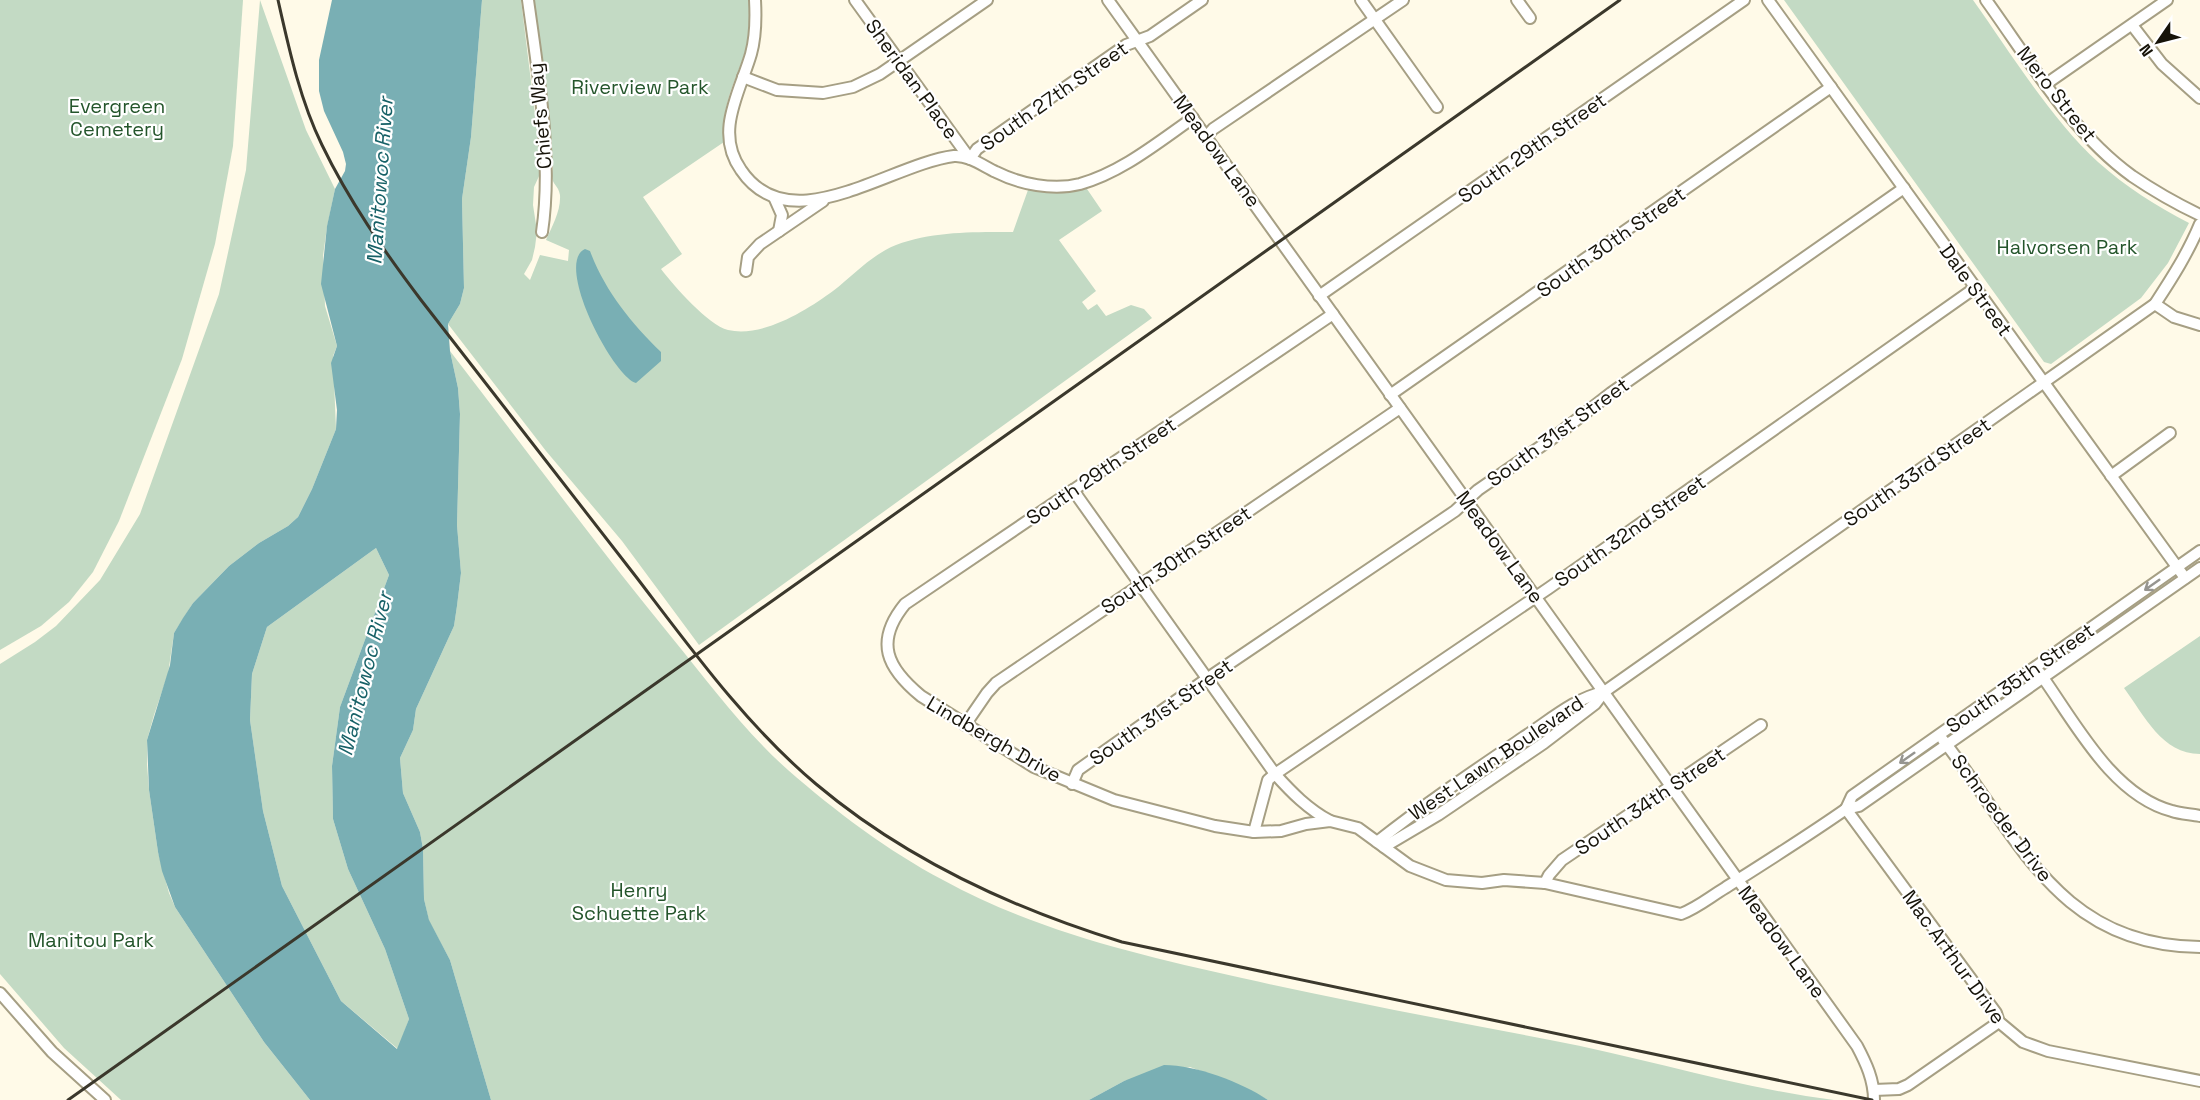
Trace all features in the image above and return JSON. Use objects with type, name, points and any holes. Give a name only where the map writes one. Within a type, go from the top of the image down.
[{"type":"street","name":"Chiefs Way","points":[[528,0],[546,160],[546,208],[543,232]]},
{"type":"street","points":[[755,0],[754,40],[733,103],[729,122],[729,141],[732,154],[741,171],[750,182],[774,197],[804,202],[830,196],[933,161],[957,156],[970,159],[998,173],[1039,185],[1063,187],[1078,184],[1119,168],[1192,118]]},
{"type":"street","name":"Sheridan Place","points":[[855,0],[970,159]]},
{"type":"street","points":[[743,77],[777,90],[823,93],[853,87],[880,74],[987,0]]},
{"type":"street","name":"South 27th Street","points":[[970,159],[977,149],[1126,45],[1150,36],[1202,0]]},
{"type":"street","points":[[1360,0],[1437,107]]},
{"type":"street","points":[[1206,137],[1213,129],[1403,0]]},
{"type":"street","points":[[1517,0],[1530,18]]},
{"type":"street","name":"South 29th Street","points":[[1320,296],[1744,0]]},
{"type":"street","name":"Dale Street","points":[[1768,0],[2185,578]]},
{"type":"street","name":"Mero Street","points":[[1986,0],[2046,84],[2093,141],[2131,176],[2200,215]]},
{"type":"street","points":[[2046,84],[2167,0]]},
{"type":"street","name":"Meadow Lane","points":[[1108,1],[1857,1046],[1867,1066],[1874,1095]]},
{"type":"street","points":[[2132,25],[2162,64],[2200,98]]},
{"type":"street","name":"South 30th Street","points":[[1390,395],[1831,87]]},
{"type":"street","name":"South 31st Street","points":[[1072,784],[1078,770],[1467,501],[1478,490],[1553,438],[1611,393],[1904,188]]},
{"type":"street","points":[[746,271],[748,257],[760,244],[830,196]]},
{"type":"street","points":[[774,197],[782,215],[779,231]]},
{"type":"street","name":"South 33rd Street","points":[[1604,692],[2155,304],[2174,276],[2200,224]]},
{"type":"street","name":"South 32nd Street","points":[[1275,774],[1536,597],[1975,288]]},
{"type":"street","points":[[2155,304],[2174,317],[2200,325]]},
{"type":"street","name":"South 29th Street","points":[[888,642],[894,618],[905,604],[1333,314]]},
{"type":"street","name":"South 30th Street","points":[[965,725],[996,683],[1400,408]]},
{"type":"street","points":[[2111,476],[2170,433]]},
{"type":"street","points":[[1073,490],[1275,774],[1295,796],[1330,821]]},
{"type":"street","name":"South 35th Street","points":[[1681,914],[1692,910],[1796,844],[1845,808],[1852,796],[2200,551]]},
{"type":"street","name":"South 35th Street","points":[[1845,808],[1859,806],[2200,568]]},
{"type":"street","name":"Lindbergh Drive","points":[[888,642],[894,670],[921,696],[1034,767],[1114,800],[1215,826],[1254,832],[1281,831],[1306,824],[1330,821],[1358,828],[1410,866],[1446,880],[1482,883],[1504,880],[1545,883],[1681,914]]},
{"type":"street","points":[[2036,667],[2116,778],[2140,797],[2171,811],[2200,816]]},
{"type":"street","name":"West Lawn Boulevard","points":[[1381,844],[1438,815],[1544,743],[1595,704],[1604,692]]},
{"type":"street","name":"West Lawn Boulevard","points":[[1381,844],[1427,802],[1589,695],[1604,692]]},
{"type":"street","name":"South 34th Street","points":[[1545,883],[1562,860],[1761,725]]},
{"type":"street","name":"Schroeder Drive","points":[[1939,735],[2031,863],[2063,897],[2089,916],[2117,930],[2151,941],[2200,946]]},
{"type":"street","points":[[1254,832],[1268,780],[1275,774]]},
{"type":"street","name":"Mac Arthur Drive","points":[[1845,808],[1996,1013],[1999,1022],[2023,1042],[2048,1051],[2200,1081]]},
{"type":"street","points":[[0,993],[51,1052],[105,1100]]},
{"type":"street","points":[[1874,1095],[1899,1089],[1908,1084],[1999,1022]]},
{"type":"green space","name":"Evergreen Cemetery","points":[[0,0],[243,0],[233,146],[215,244],[182,359],[119,521],[93,572],[69,602],[41,626],[0,650]]},
{"type":"green space","name":"Manitou Park","points":[[260,0],[306,130],[335,189],[323,256],[325,306],[337,346],[333,356],[336,429],[298,517],[229,566],[193,603],[174,633],[168,674],[147,740],[147,764],[158,852],[175,907],[264,1042],[310,1100],[121,1100],[64,1048],[0,974],[0,664],[56,626],[100,580],[140,514],[219,294],[246,170]]},
{"type":"green space","name":"Riverview Park","points":[[482,0],[521,0],[540,155],[540,174],[534,187],[533,205],[537,231],[535,247],[532,260],[524,274],[530,280],[540,255],[568,261],[569,250],[546,240],[558,213],[560,195],[552,178],[553,168],[534,0],[748,0],[750,27],[748,40],[726,109],[724,142],[643,197],[682,254],[661,269],[711,321],[728,330],[756,330],[770,326],[811,306],[871,260],[896,245],[939,235],[1013,232],[1028,190],[1087,189],[1102,211],[1059,240],[1096,291],[1082,302],[1088,310],[1097,304],[1106,316],[1131,305],[1144,309],[1152,318],[699,645],[622,541],[546,451],[448,324],[460,304],[464,288],[462,199],[471,137]]},
{"type":"green space","name":"Halvorsen Park","points":[[1784,0],[1973,0],[2048,106],[2081,145],[2130,188],[2189,223],[2168,263],[2141,298],[2051,364],[2044,362]]},
{"type":"green space","name":"Henry Schuette Park","points":[[450,351],[616,568],[757,740],[788,770],[843,815],[922,869],[1014,914],[1089,939],[1165,960],[1319,995],[1586,1047],[1763,1088],[1834,1100],[1268,1100],[1238,1085],[1190,1067],[1124,1081],[1089,1100],[491,1100],[450,960],[429,921],[424,899],[423,849],[420,832],[403,793],[400,758],[413,730],[416,709],[454,626],[457,606],[461,573],[457,525],[460,414],[458,388]]},
{"type":"green space","points":[[376,548],[389,575],[340,707],[332,766],[333,819],[348,869],[385,949],[409,1019],[398,1049],[341,1001],[282,886],[263,811],[250,720],[252,674],[267,627]]},
{"type":"green space","points":[[2200,636],[2200,754],[2187,752],[2165,740],[2147,721],[2124,688]]},
{"type":"water","name":"Manitowoc River","points":[[332,0],[482,0],[471,137],[462,199],[464,288],[460,304],[448,324],[460,414],[457,525],[461,573],[454,626],[416,709],[413,730],[400,758],[403,793],[420,832],[423,849],[424,899],[429,920],[450,960],[491,1100],[310,1100],[264,1042],[175,907],[158,852],[149,790],[147,740],[170,665],[174,633],[193,603],[229,566],[298,517],[336,429],[337,410],[331,363],[337,346],[321,284],[327,226],[335,189],[345,171],[346,164],[343,152],[324,111],[319,91],[319,60]],"holes":[[[376,548],[389,575],[340,707],[332,766],[333,819],[348,869],[385,949],[409,1019],[397,1049],[341,1001],[282,886],[263,811],[250,720],[252,674],[267,627]]]},
{"type":"water","points":[[585,249],[590,251],[603,280],[620,306],[661,352],[661,361],[636,383],[626,376],[601,341],[581,295],[577,275],[577,258]]},
{"type":"water","points":[[1164,1065],[1204,1071],[1245,1087],[1268,1100],[1089,1100],[1124,1081]]},
{"type":"railway","points":[[278,0],[301,92],[314,128],[355,206],[407,282],[699,659],[743,712],[790,761],[816,784],[886,836],[923,858],[1000,897],[1040,914],[1122,942],[1872,1100]]},
{"type":"railway","points":[[68,1100],[1620,0]]}]
